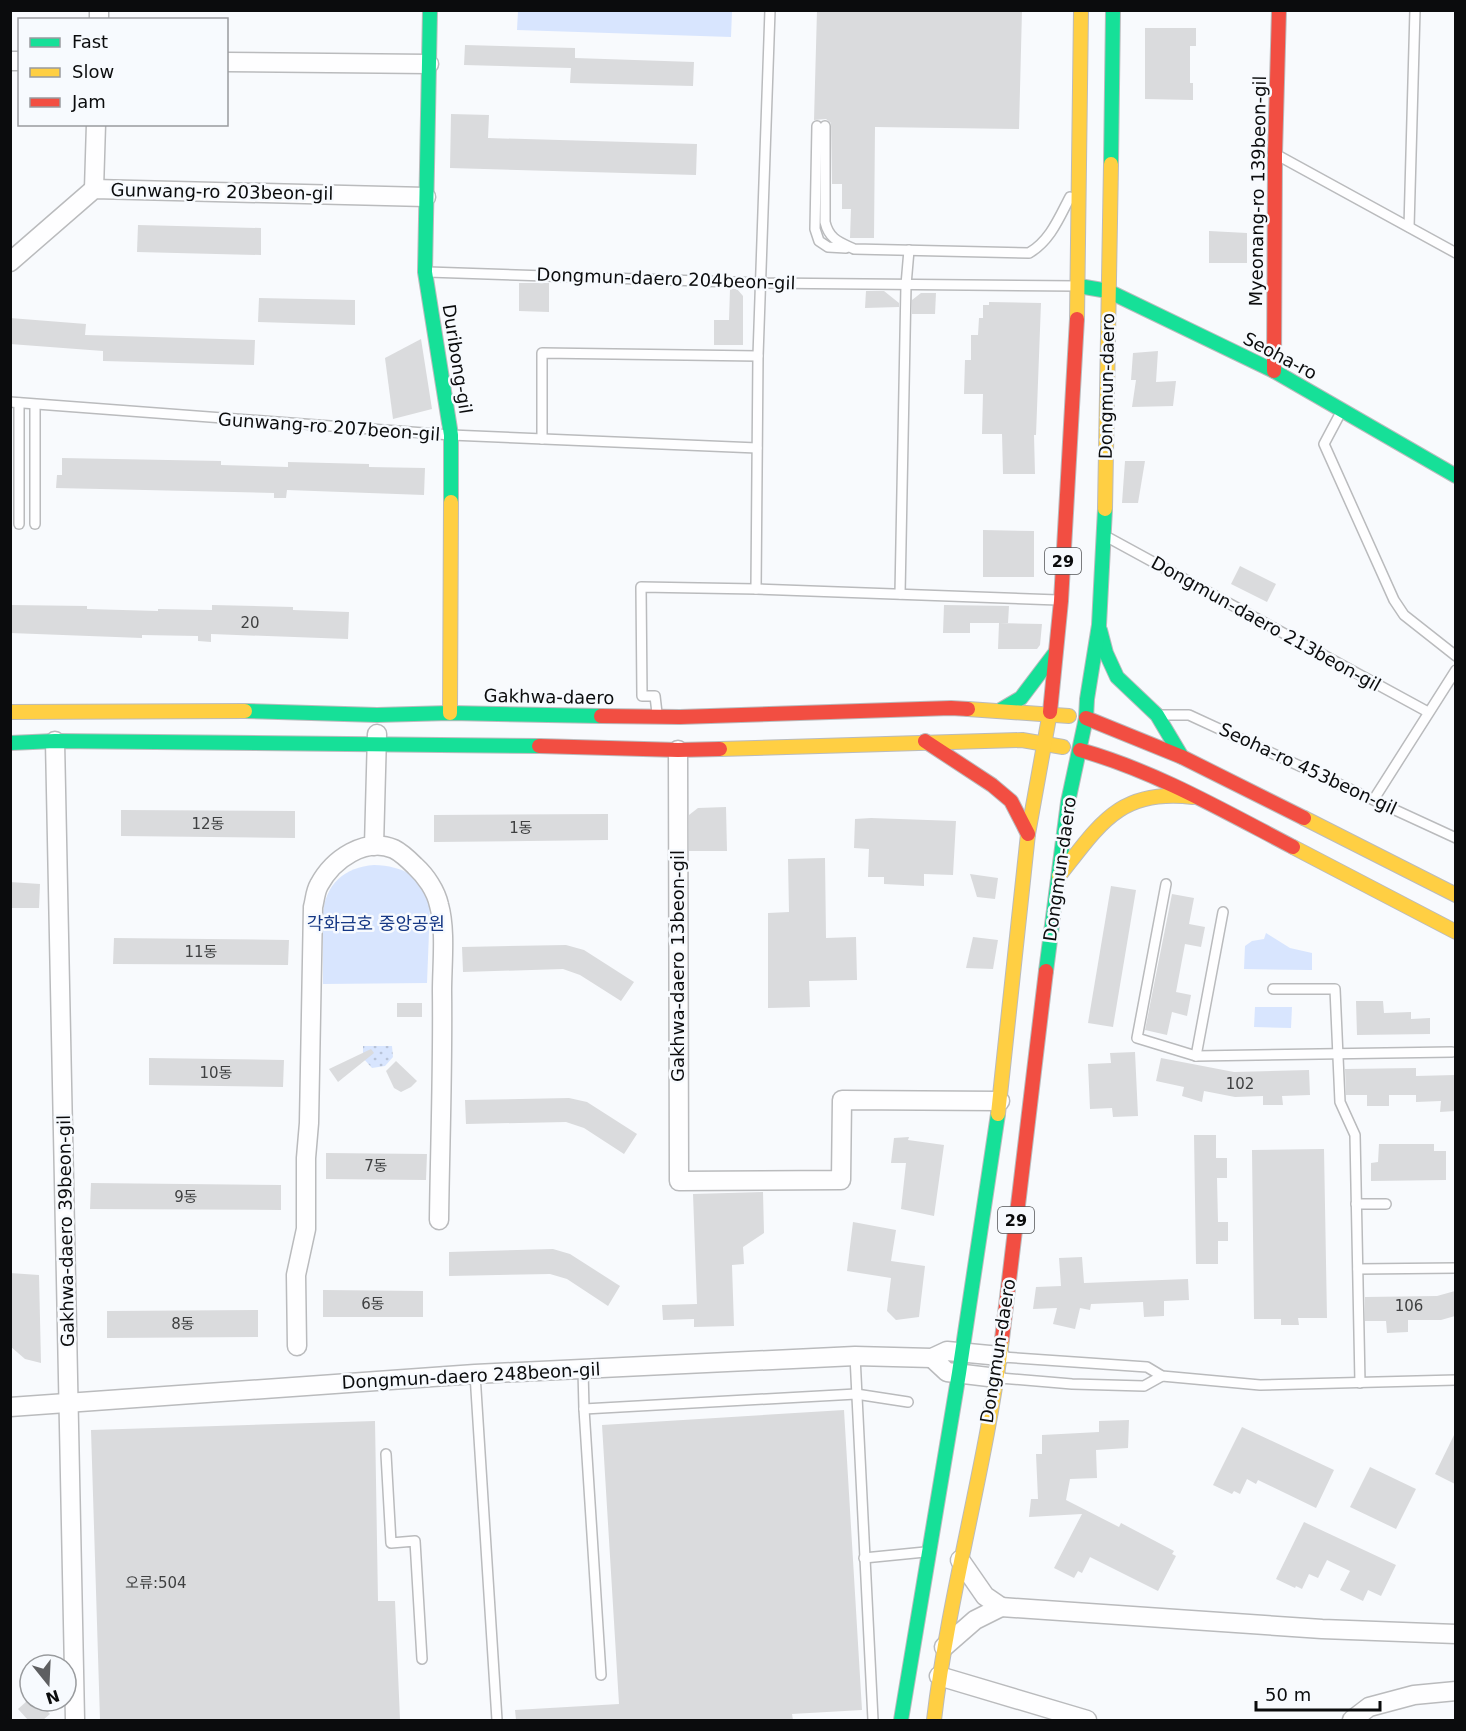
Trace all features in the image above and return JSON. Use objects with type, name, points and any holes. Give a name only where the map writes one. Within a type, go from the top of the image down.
[{"type":"main road","name":"Duribong-gil","points":[[430,10],[425,272],[451,435],[450,714]]},
{"type":"main road","name":"Dongmun-daero","points":[[901,1720],[959,1373],[1000,1101],[1028,834],[1050,713],[1061,601],[1079,286],[1081,10]]},
{"type":"main road","name":"Dongmun-daero","points":[[934,1720],[939,1676],[960,1560],[997,1378],[1068,802],[1086,718],[1099,625],[1105,535],[1113,10]]},
{"type":"main road","name":"Myeonang-ro 139beon-gil","points":[[1274,371],[1275,154],[1279,10]]},
{"type":"main road","name":"Seoha-ro","points":[[1079,286],[1108,291],[1274,371],[1455,476]]},
{"type":"main road","points":[[1099,625],[1106,653],[1117,677],[1157,715],[1182,757]]},
{"type":"main road","points":[[999,711],[1021,698],[1055,653]]},
{"type":"main road","name":"Gakhwa-daero","points":[[10,712],[258,711],[377,715],[657,717],[951,708],[1050,713],[1086,718],[1182,757],[1455,895]]},
{"type":"main road","points":[[10,743],[56,741],[678,750],[925,741],[1022,740],[1080,750],[1116,760],[1197,797],[1455,932]]},
{"type":"main road","points":[[925,741],[992,785],[1011,801],[1028,834]]},
{"type":"main road","points":[[1058,878],[1103,821],[1122,808],[1146,797],[1167,794],[1197,797]]},
{"type":"street","points":[[228,62],[429,64]]},
{"type":"street","points":[[94,189],[96,126]]},
{"type":"street","name":"Gunwang-ro 203beon-gil","points":[[10,262],[94,189],[426,197]]},
{"type":"street","points":[[374,846],[377,715]]},
{"type":"street","name":"Gakhwa-daero 39beon-gil","points":[[56,741],[75,1720]]},
{"type":"street","name":"Gakhwa-daero 13beon-gil","points":[[678,750],[679,1181],[841,1180],[842,1100],[1000,1101]]},
{"type":"street","points":[[297,1346],[296,1275],[306,1229],[313,907],[318,886],[333,867],[356,849],[366,846],[383,846],[397,850],[421,871],[440,906],[442,1007],[439,1220]]},
{"type":"street","name":"Dongmun-daero 248beon-gil","points":[[10,1407],[475,1374],[855,1356],[932,1359],[947,1351],[1000,1356]]},
{"type":"street","name":"Dongmun-daero 248beon-gil","points":[[932,1359],[947,1372],[997,1378]]},
{"type":"street","points":[[960,1560],[985,1596],[1001,1607]]},
{"type":"street","points":[[944,1647],[975,1620],[1001,1607],[1322,1629],[1455,1634]]},
{"type":"street","points":[[939,1676],[1087,1720]]},
{"type":"street","points":[[1352,1720],[1369,1707],[1414,1695],[1455,1690]]},
{"type":"lane","points":[[756,590],[758,356],[770,10]]},
{"type":"lane","points":[[1409,227],[1416,10]]},
{"type":"lane","points":[[821,126],[827,231],[835,240],[854,249],[1029,253],[1040,247],[1052,231],[1079,179]]},
{"type":"lane","points":[[1275,154],[1455,253]]},
{"type":"lane","points":[[900,594],[906,285],[909,250]]},
{"type":"lane","name":"Dongmun-daero 204beon-gil","points":[[425,272],[762,283],[1079,286]]},
{"type":"lane","points":[[542,439],[542,352],[758,356]]},
{"type":"lane","points":[[15,403],[19,524]]},
{"type":"lane","name":"Gunwang-ro 207beon-gil","points":[[15,403],[451,435],[756,448]]},
{"type":"lane","points":[[35,405],[35,524]]},
{"type":"lane","points":[[1342,410],[1324,444],[1394,600],[1404,615],[1455,656]]},
{"type":"lane","name":"Dongmun-daero 213beon-gil","points":[[1105,535],[1428,712]]},
{"type":"lane","points":[[657,717],[655,696],[642,696],[641,587],[1061,601]]},
{"type":"lane","points":[[1374,799],[1455,670]]},
{"type":"lane","name":"Seoha-ro 453beon-gil","points":[[1157,715],[1189,715],[1455,838]]},
{"type":"lane","points":[[1166,884],[1137,1038],[1196,1056],[1452,1052]]},
{"type":"lane","points":[[1196,1056],[1223,912]]},
{"type":"lane","points":[[1273,989],[1335,989],[1340,1102],[1355,1135],[1360,1383]]},
{"type":"lane","points":[[1356,1204],[1386,1204]]},
{"type":"lane","points":[[1358,1269],[1455,1268]]},
{"type":"lane","points":[[855,1356],[873,1720]]},
{"type":"lane","points":[[1000,1356],[1147,1367],[1162,1376],[1260,1385],[1455,1380]]},
{"type":"lane","points":[[583,1370],[601,1675]]},
{"type":"lane","points":[[475,1374],[498,1720]]},
{"type":"lane","points":[[997,1378],[1072,1384],[1144,1386],[1162,1376]]},
{"type":"lane","points":[[584,1408],[856,1394],[908,1402]]},
{"type":"lane","points":[[386,1454],[392,1543],[415,1541],[422,1659]]},
{"type":"lane","points":[[864,1558],[929,1551]]},
{"type":"green space","points":[[518,10],[732,11],[731,37],[517,30]]},
{"type":"green space","name":"각화금호 중앙공원","points":[[374,865],[394,868],[411,875],[427,896],[430,907],[427,983],[323,984],[323,914],[328,894],[338,879],[346,873]]},
{"type":"green space","points":[[1266,933],[1290,948],[1312,953],[1312,970],[1244,969],[1245,946],[1252,941],[1264,939]]},
{"type":"green space","points":[[1255,1007],[1292,1007],[1291,1028],[1254,1027]]},
{"type":"green space","points":[[363,1046],[392,1046],[393,1057],[385,1066],[372,1068],[363,1058]]},
{"type":"building","points":[[817,10],[1022,10],[1019,129],[875,127],[874,238],[850,238],[851,209],[842,209],[842,184],[832,184],[831,123],[826,119],[814,120]]},
{"type":"building","points":[[1145,28],[1196,28],[1196,46],[1190,46],[1190,83],[1193,83],[1193,100],[1145,99]]},
{"type":"building","points":[[465,45],[575,48],[575,58],[694,62],[693,86],[570,83],[571,68],[464,65]]},
{"type":"building","points":[[451,114],[489,115],[488,138],[697,144],[696,175],[450,168]]},
{"type":"building","points":[[138,225],[261,228],[261,255],[137,252]]},
{"type":"building","points":[[1209,231],[1247,233],[1247,263],[1209,263]]},
{"type":"building","points":[[519,283],[549,283],[549,312],[519,311]]},
{"type":"building","points":[[730,289],[737,289],[743,296],[743,345],[714,345],[714,320],[729,320]]},
{"type":"building","points":[[866,291],[884,291],[899,303],[899,307],[865,308]]},
{"type":"building","points":[[921,293],[936,293],[935,314],[912,314],[912,300]]},
{"type":"building","points":[[259,298],[355,300],[355,325],[258,322]]},
{"type":"building","points":[[989,302],[1041,303],[1036,435],[1034,435],[1035,474],[1003,474],[1002,434],[982,434],[983,394],[964,394],[965,360],[971,360],[971,335],[978,335],[979,318],[983,318],[983,305],[989,305]]},
{"type":"building","points":[[10,318],[86,324],[85,335],[255,340],[254,365],[103,361],[103,351],[10,344]]},
{"type":"building","points":[[421,339],[432,409],[393,419],[385,358]]},
{"type":"building","points":[[1158,351],[1156,382],[1176,381],[1173,406],[1132,407],[1136,380],[1131,380],[1133,353]]},
{"type":"building","points":[[62,458],[221,461],[221,465],[288,467],[288,462],[425,468],[424,495],[287,490],[286,498],[274,498],[274,493],[56,488],[57,475],[62,475]]},
{"type":"building","points":[[1125,461],[1145,461],[1138,503],[1122,503]]},
{"type":"building","points":[[983,530],[1034,531],[1034,577],[983,577]]},
{"type":"building","points":[[1240,566],[1276,584],[1267,602],[1231,584]]},
{"type":"building","points":[[10,605],[87,606],[87,609],[158,611],[158,609],[212,610],[212,605],[293,607],[293,610],[349,612],[348,639],[211,634],[211,642],[198,641],[198,636],[142,635],[142,638],[10,633]]},
{"type":"building","points":[[944,605],[1009,606],[1008,623],[970,623],[970,633],[943,633]]},
{"type":"building","points":[[999,623],[1042,624],[1040,645],[1037,649],[998,649]]},
{"type":"building","points":[[726,807],[727,851],[689,851],[689,815],[698,808]]},
{"type":"building","points":[[121,810],[295,811],[295,838],[121,836]]},
{"type":"building","points":[[608,814],[608,840],[434,842],[434,815]]},
{"type":"building","points":[[855,819],[956,821],[953,875],[924,874],[924,886],[884,884],[884,877],[868,877],[869,849],[854,848]]},
{"type":"building","points":[[825,858],[826,938],[856,937],[857,980],[809,981],[810,1007],[768,1008],[768,913],[789,912],[788,859]]},
{"type":"building","points":[[970,874],[998,878],[995,899],[977,897]]},
{"type":"building","points":[[10,882],[40,884],[39,908],[10,908]]},
{"type":"building","points":[[1111,886],[1136,890],[1113,1027],[1088,1023]]},
{"type":"building","points":[[1172,894],[1194,898],[1189,924],[1205,927],[1201,947],[1185,944],[1176,992],[1191,995],[1187,1016],[1172,1012],[1167,1035],[1145,1030]]},
{"type":"building","points":[[973,937],[998,940],[993,969],[966,968]]},
{"type":"building","points":[[114,938],[289,940],[288,965],[113,964]]},
{"type":"building","points":[[566,945],[584,950],[634,982],[621,1001],[580,975],[563,969],[463,972],[462,947]]},
{"type":"building","points":[[1356,1001],[1383,1001],[1384,1013],[1411,1012],[1411,1019],[1430,1018],[1430,1034],[1357,1035]]},
{"type":"building","points":[[397,1003],[422,1003],[422,1017],[397,1017]]},
{"type":"building","points":[[371,1049],[374,1053],[338,1082],[329,1069]]},
{"type":"building","points":[[1135,1052],[1138,1116],[1113,1117],[1112,1108],[1090,1109],[1088,1064],[1111,1063],[1110,1053]]},
{"type":"building","points":[[149,1058],[284,1060],[283,1087],[149,1085]]},
{"type":"building","points":[[1161,1058],[1234,1072],[1309,1070],[1310,1095],[1282,1096],[1283,1105],[1263,1105],[1263,1096],[1235,1097],[1204,1091],[1202,1102],[1182,1096],[1184,1087],[1156,1081]]},
{"type":"building","points":[[396,1061],[417,1081],[401,1092],[394,1088],[386,1071]]},
{"type":"building","points":[[1416,1068],[1416,1076],[1455,1075],[1455,1111],[1440,1112],[1441,1101],[1416,1102],[1416,1095],[1389,1095],[1389,1106],[1367,1106],[1367,1095],[1346,1095],[1345,1069]]},
{"type":"building","points":[[569,1098],[587,1102],[637,1134],[624,1154],[584,1128],[566,1122],[466,1124],[465,1100]]},
{"type":"building","points":[[1194,1135],[1216,1135],[1216,1158],[1227,1158],[1227,1178],[1217,1178],[1218,1222],[1228,1222],[1228,1241],[1218,1241],[1218,1264],[1196,1264]]},
{"type":"building","points":[[909,1137],[908,1140],[944,1145],[934,1216],[901,1209],[906,1163],[891,1163],[894,1138]]},
{"type":"building","points":[[1379,1144],[1434,1144],[1434,1151],[1446,1151],[1446,1180],[1371,1181],[1371,1163],[1378,1162]]},
{"type":"building","points":[[1324,1149],[1327,1318],[1298,1318],[1299,1325],[1281,1325],[1281,1319],[1254,1319],[1252,1150]]},
{"type":"building","points":[[326,1153],[427,1154],[426,1180],[326,1179]]},
{"type":"building","points":[[91,1183],[281,1185],[281,1210],[90,1209]]},
{"type":"building","points":[[763,1192],[764,1233],[743,1247],[744,1264],[732,1265],[734,1326],[694,1327],[694,1319],[663,1320],[662,1305],[697,1304],[693,1194]]},
{"type":"building","points":[[853,1222],[896,1230],[891,1261],[925,1266],[919,1317],[896,1320],[887,1311],[891,1278],[847,1271]]},
{"type":"building","points":[[553,1249],[570,1254],[620,1286],[608,1306],[567,1279],[550,1274],[449,1276],[449,1252]]},
{"type":"building","points":[[1082,1257],[1084,1283],[1188,1279],[1189,1300],[1164,1301],[1164,1316],[1144,1317],[1143,1302],[1091,1304],[1090,1310],[1080,1308],[1075,1329],[1053,1324],[1057,1308],[1033,1309],[1036,1287],[1061,1286],[1059,1258]]},
{"type":"building","points":[[10,1273],[39,1275],[41,1363],[25,1359],[10,1346]]},
{"type":"building","points":[[323,1290],[423,1291],[423,1317],[323,1317]]},
{"type":"building","points":[[1455,1291],[1455,1316],[1441,1320],[1408,1320],[1408,1332],[1387,1333],[1386,1321],[1365,1321],[1365,1297],[1437,1296]]},
{"type":"building","points":[[258,1310],[258,1337],[107,1338],[107,1311]]},
{"type":"building","points":[[844,1410],[862,1710],[792,1714],[793,1720],[516,1720],[515,1710],[619,1704],[602,1425]]},
{"type":"building","points":[[1129,1420],[1128,1448],[1096,1450],[1097,1478],[1070,1479],[1066,1500],[1119,1527],[1121,1523],[1174,1551],[1172,1554],[1176,1556],[1158,1591],[1090,1557],[1082,1573],[1078,1571],[1074,1578],[1054,1568],[1082,1514],[1029,1517],[1031,1499],[1038,1499],[1036,1454],[1042,1454],[1042,1435],[1099,1432],[1099,1421]]},
{"type":"building","points":[[375,1421],[378,1601],[395,1601],[400,1720],[100,1720],[91,1430]]},
{"type":"building","points":[[1242,1427],[1334,1470],[1316,1508],[1258,1480],[1256,1484],[1247,1479],[1240,1494],[1234,1491],[1232,1494],[1213,1485]]},
{"type":"building","points":[[1455,1433],[1455,1484],[1435,1474]]},
{"type":"building","points":[[1370,1467],[1416,1489],[1396,1529],[1350,1507]]},
{"type":"building","points":[[1304,1522],[1396,1565],[1381,1596],[1368,1590],[1363,1601],[1340,1590],[1350,1571],[1327,1560],[1318,1578],[1309,1574],[1302,1589],[1276,1579]]},
{"type":"building","points":[[22,1713],[50,1714],[43,1720],[28,1720]]},
{"type":"traffic: fast","points":[[430,10],[425,272],[451,435],[451,502]]},
{"type":"traffic: fast","points":[[1111,164],[1113,10]]},
{"type":"traffic: fast","points":[[1079,286],[1108,291],[1274,371],[1456,476]]},
{"type":"traffic: fast","points":[[1046,971],[1068,802],[1086,718],[1099,625],[1105,509]]},
{"type":"traffic: fast","points":[[1100,630],[1106,653],[1117,677],[1157,715],[1182,757]]},
{"type":"traffic: fast","points":[[999,711],[1021,698],[1055,653]]},
{"type":"traffic: fast","points":[[245,711],[377,715],[450,713],[601,716]]},
{"type":"traffic: fast","points":[[10,743],[55,741],[539,746]]},
{"type":"traffic: fast","points":[[901,1720],[959,1373],[998,1114]]},
{"type":"traffic: slow","points":[[1077,319],[1081,10]]},
{"type":"traffic: slow","points":[[1105,509],[1111,164]]},
{"type":"traffic: slow","points":[[450,713],[451,502]]},
{"type":"traffic: slow","points":[[968,709],[1069,716]]},
{"type":"traffic: slow","points":[[10,712],[245,711]]},
{"type":"traffic: slow","points":[[998,1114],[1028,834],[1050,712]]},
{"type":"traffic: slow","points":[[720,749],[1022,740],[1063,747]]},
{"type":"traffic: slow","points":[[1059,876],[1100,826],[1129,804],[1147,798],[1193,797]]},
{"type":"traffic: slow","points":[[1304,818],[1456,895]]},
{"type":"traffic: slow","points":[[1293,847],[1456,932]]},
{"type":"traffic: slow","points":[[934,1720],[949,1624],[987,1435],[1002,1339]]},
{"type":"traffic: jam","points":[[1274,371],[1275,154],[1279,10]]},
{"type":"traffic: jam","points":[[1050,712],[1061,601],[1077,319]]},
{"type":"traffic: jam","points":[[601,716],[680,717],[968,709]]},
{"type":"traffic: jam","points":[[1086,718],[1182,757],[1304,818]]},
{"type":"traffic: jam","points":[[925,741],[992,785],[1011,801],[1028,834]]},
{"type":"traffic: jam","points":[[539,746],[720,749]]},
{"type":"traffic: jam","points":[[1080,750],[1162,780],[1293,847]]},
{"type":"traffic: jam","points":[[1002,1339],[1046,971]]}]
